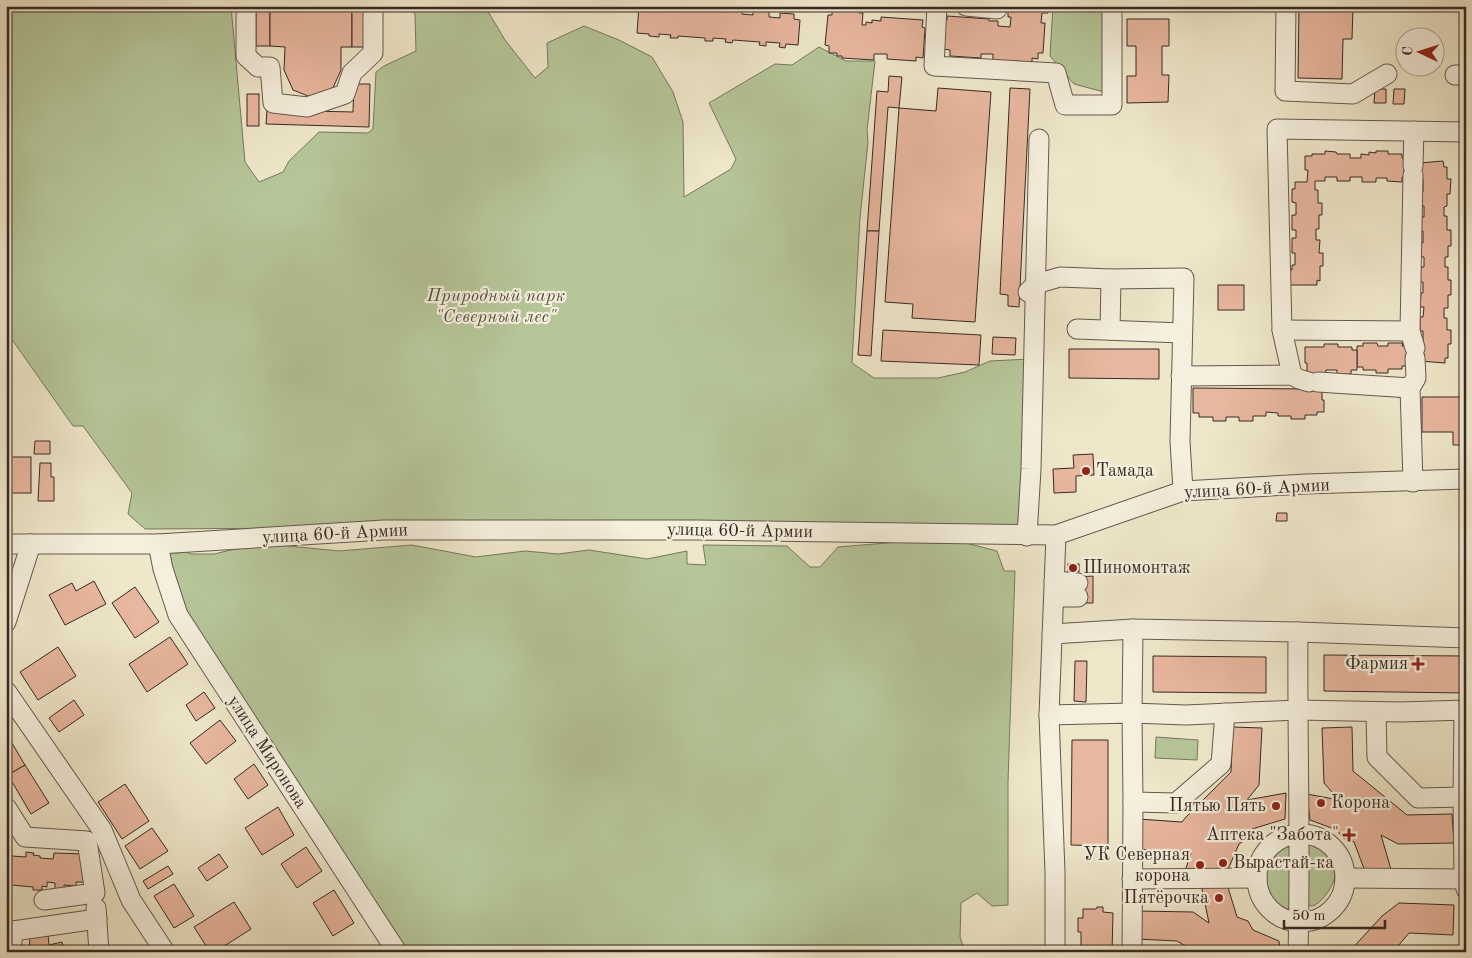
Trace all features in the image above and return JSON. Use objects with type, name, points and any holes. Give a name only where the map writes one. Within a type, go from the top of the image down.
[{"type":"street","points":[[246,6],[246,56],[258,67],[270,67],[273,102],[307,106],[345,94],[352,73],[373,54],[373,6]]},
{"type":"street","points":[[937,6],[934,66],[1056,73],[1064,105],[1112,105],[1112,6]]},
{"type":"street","points":[[966,6],[997,9],[997,6]]},
{"type":"street","points":[[1286,6],[1284,91],[1353,94],[1387,74]]},
{"type":"street","points":[[1292,375],[1282,330],[1277,129],[1466,132]]},
{"type":"street","points":[[1413,482],[1410,388],[1416,378],[1413,346],[1414,131]]},
{"type":"street","points":[[1027,536],[1031,469],[1031,289],[1039,139]]},
{"type":"street","points":[[1031,289],[1060,277],[1111,279],[1184,278],[1180,441],[1182,491]]},
{"type":"street","points":[[1110,330],[1111,279]]},
{"type":"street","points":[[1076,329],[1182,333]]},
{"type":"street","points":[[1282,330],[1413,346]]},
{"type":"street","points":[[1181,376],[1292,375],[1299,379],[1314,382],[1410,388]]},
{"type":"street","name":"улица 60-й Армии","points":[[6,544],[158,544],[384,530],[696,530],[1056,535],[1182,491],[1306,490],[1466,479]]},
{"type":"street","points":[[1055,952],[1055,872],[1049,715],[1056,535]]},
{"type":"street","points":[[6,622],[30,544]]},
{"type":"street","name":"улица Миронова","points":[[158,544],[163,569],[178,615],[396,952]]},
{"type":"street","points":[[1054,589],[1078,590]]},
{"type":"street","points":[[1052,634],[1133,629],[1466,638]]},
{"type":"street","points":[[1132,952],[1133,629]]},
{"type":"street","points":[[1298,632],[1297,710],[1300,834],[1298,952]]},
{"type":"street","points":[[6,691],[102,830],[131,900],[165,952]]},
{"type":"street","points":[[1049,715],[1132,713],[1186,715],[1297,710],[1376,712],[1465,709],[1463,797],[1465,882],[1345,878]]},
{"type":"street","points":[[1376,712],[1377,758],[1418,798],[1463,797]]},
{"type":"street","points":[[1133,802],[1176,803],[1221,764],[1224,713]]},
{"type":"street","points":[[6,807],[25,838],[88,841],[95,894],[99,952]]},
{"type":"street","points":[[1300,834],[1314,835],[1336,851],[1343,864],[1345,878],[1342,892],[1336,904],[1326,914],[1313,920],[1299,922],[1286,919],[1274,913],[1265,903],[1259,891],[1257,878],[1259,864],[1265,852],[1274,842],[1286,836],[1300,834]]},
{"type":"street","points":[[1132,879],[1257,878]]},
{"type":"street","points":[[44,900],[95,894]]},
{"type":"street","points":[[8,952],[11,950],[13,931],[97,919]]},
{"type":"green space","name":"Природный парк \"Северный лес\"","points":[[6,6],[231,6],[245,162],[259,182],[283,172],[289,161],[319,132],[368,133],[373,129],[376,72],[384,66],[416,51],[415,15],[411,6],[480,6],[486,8],[505,40],[535,78],[548,67],[547,43],[584,26],[619,40],[652,57],[673,92],[683,122],[684,197],[731,169],[736,159],[709,103],[775,64],[792,65],[819,47],[846,61],[875,61],[860,218],[852,363],[874,378],[938,378],[965,372],[990,361],[1030,359],[1024,528],[665,526],[145,529],[128,514],[132,493],[83,426],[73,426],[6,331]]},
{"type":"green space","points":[[1053,6],[1104,6],[1104,92],[1074,84],[1050,56]]},
{"type":"green space","points":[[899,542],[966,543],[997,551],[1004,571],[1015,571],[1008,782],[1008,905],[992,906],[977,893],[961,903],[960,937],[965,952],[397,952],[178,615],[163,569],[172,560],[167,553],[179,553],[183,550],[191,554],[214,554],[260,543],[339,551],[412,545],[476,557],[525,551],[558,554],[589,550],[647,559],[687,551],[687,564],[706,565],[703,545],[787,546],[810,567],[820,567],[838,547]]},
{"type":"green space","points":[[1156,737],[1198,740],[1197,760],[1155,758]]},
{"type":"green space","points":[[1311,842],[1320,847],[1331,860],[1335,876],[1333,884],[1325,896],[1315,905],[1309,906],[1304,904],[1304,844]]},
{"type":"green space","points":[[1280,846],[1291,848],[1290,908],[1283,910],[1274,905],[1270,900],[1263,890],[1260,879],[1264,863]]},
{"type":"building","points":[[256,6],[270,6],[270,46],[256,46]]},
{"type":"building","points":[[270,6],[352,6],[352,47],[341,47],[341,70],[332,90],[313,98],[293,90],[284,70],[285,47],[270,46]]},
{"type":"building","points":[[352,6],[367,6],[367,47],[352,47]]},
{"type":"building","points":[[639,6],[689,6],[688,9],[699,10],[699,6],[715,7],[715,11],[727,12],[727,8],[742,9],[742,14],[753,15],[753,11],[769,12],[769,17],[780,18],[780,13],[794,14],[794,19],[800,20],[798,45],[786,44],[785,48],[779,47],[780,43],[766,42],[766,46],[759,45],[760,42],[733,40],[732,43],[725,42],[726,39],[713,38],[713,41],[705,41],[705,38],[678,36],[678,38],[670,38],[671,35],[659,34],[659,37],[649,36],[649,34],[637,33]]},
{"type":"building","points":[[828,6],[865,6],[865,8],[859,7],[859,13],[863,13],[862,25],[866,25],[866,22],[872,23],[872,20],[881,21],[881,17],[923,20],[922,27],[925,28],[923,58],[916,57],[916,61],[887,59],[887,54],[874,54],[874,60],[842,58],[842,56],[837,56],[837,53],[829,53],[829,46],[825,45],[828,15],[832,15],[832,11],[827,10]]},
{"type":"building","points":[[1008,6],[1048,6],[1048,13],[1042,13],[1041,23],[1045,23],[1043,53],[1038,53],[1038,59],[1032,58],[1032,62],[993,60],[993,54],[981,54],[981,58],[950,56],[950,50],[943,49],[945,20],[947,20],[947,16],[989,19],[989,21],[998,21],[998,26],[1010,27],[1011,17],[1008,17]]},
{"type":"building","points":[[1299,6],[1353,6],[1352,39],[1343,39],[1342,79],[1298,78]]},
{"type":"building","points":[[1127,19],[1169,19],[1169,46],[1162,46],[1162,75],[1169,75],[1168,102],[1127,103],[1127,76],[1136,76],[1136,46],[1127,46]]},
{"type":"building","points":[[889,76],[902,77],[899,108],[888,107],[879,231],[867,231],[877,91],[888,92]]},
{"type":"building","points":[[354,84],[370,84],[369,127],[266,124],[267,110],[353,112]]},
{"type":"building","points":[[938,88],[991,92],[975,322],[912,318],[913,304],[885,302],[899,108],[936,111]]},
{"type":"building","points":[[1010,88],[1030,89],[1019,307],[1008,306],[1008,295],[1000,294]]},
{"type":"building","points":[[1375,89],[1386,89],[1386,103],[1374,103]]},
{"type":"building","points":[[1394,89],[1405,89],[1404,104],[1393,104]]},
{"type":"building","points":[[247,94],[259,94],[259,126],[247,126]]},
{"type":"building","points":[[1325,151],[1336,152],[1337,154],[1350,154],[1350,158],[1361,158],[1361,154],[1369,155],[1369,152],[1388,151],[1388,154],[1402,154],[1402,158],[1408,158],[1420,163],[1443,161],[1444,167],[1447,167],[1447,179],[1451,179],[1450,194],[1447,194],[1447,206],[1444,207],[1444,216],[1447,216],[1447,230],[1451,230],[1451,246],[1448,246],[1448,257],[1445,257],[1445,267],[1448,267],[1448,280],[1451,280],[1451,295],[1448,295],[1448,308],[1444,308],[1444,318],[1447,318],[1447,330],[1451,330],[1451,344],[1448,344],[1448,358],[1445,358],[1445,363],[1419,361],[1408,366],[1402,366],[1402,369],[1388,369],[1388,373],[1376,373],[1376,370],[1363,370],[1363,367],[1357,367],[1357,346],[1363,346],[1363,343],[1377,343],[1378,346],[1388,346],[1388,343],[1403,343],[1402,346],[1408,346],[1423,343],[1423,331],[1420,331],[1420,317],[1423,317],[1424,307],[1420,307],[1423,282],[1420,282],[1421,267],[1424,267],[1424,257],[1420,257],[1420,243],[1423,243],[1423,231],[1420,231],[1420,217],[1424,217],[1424,206],[1420,206],[1420,192],[1423,192],[1423,179],[1402,177],[1402,182],[1387,181],[1387,178],[1376,178],[1376,182],[1362,182],[1362,177],[1350,177],[1350,181],[1337,181],[1337,177],[1325,177],[1325,181],[1315,181],[1315,190],[1318,190],[1318,203],[1322,203],[1322,215],[1319,215],[1319,229],[1316,229],[1316,240],[1320,240],[1319,253],[1323,253],[1323,266],[1320,266],[1320,281],[1317,280],[1317,285],[1290,285],[1290,270],[1292,270],[1292,265],[1295,265],[1295,253],[1292,253],[1292,238],[1296,238],[1296,230],[1292,230],[1292,215],[1296,215],[1296,203],[1292,202],[1292,189],[1295,189],[1295,182],[1307,182],[1308,170],[1305,170],[1305,156],[1325,154]]},
{"type":"building","points":[[867,231],[879,231],[871,356],[858,355]]},
{"type":"building","points":[[1218,285],[1244,285],[1244,310],[1218,310]]},
{"type":"building","points":[[883,330],[981,335],[979,365],[881,361]]},
{"type":"building","points":[[993,337],[1016,338],[1015,355],[992,354]]},
{"type":"building","points":[[1324,344],[1338,344],[1338,347],[1352,347],[1352,350],[1357,350],[1357,370],[1351,370],[1351,374],[1337,374],[1337,370],[1326,370],[1322,387],[1324,412],[1317,412],[1317,415],[1305,415],[1305,419],[1291,419],[1291,416],[1278,416],[1278,413],[1266,412],[1266,416],[1253,416],[1253,421],[1239,421],[1239,417],[1226,417],[1226,421],[1213,421],[1213,417],[1199,417],[1199,413],[1193,413],[1193,388],[1309,389],[1307,363],[1305,363],[1305,347],[1324,347]]},
{"type":"building","points":[[1069,349],[1159,349],[1159,379],[1069,378]]},
{"type":"building","points":[[1422,397],[1466,397],[1466,445],[1453,445],[1453,432],[1422,432]]},
{"type":"building","points":[[35,441],[50,441],[50,454],[34,454]]},
{"type":"building","points":[[1093,454],[1094,475],[1076,476],[1076,492],[1054,493],[1053,469],[1074,468],[1073,455]]},
{"type":"building","points":[[6,457],[31,457],[31,493],[6,493]]},
{"type":"building","points":[[40,463],[51,463],[51,477],[54,477],[54,501],[38,501]]},
{"type":"building","points":[[1277,513],[1287,513],[1287,521],[1276,521]]},
{"type":"building","points":[[1068,564],[1079,564],[1079,572],[1068,572]]},
{"type":"building","points":[[1093,576],[1093,603],[1078,603],[1077,577]]},
{"type":"building","points":[[94,581],[106,604],[65,625],[49,595],[72,583],[76,591]]},
{"type":"building","points":[[135,587],[159,622],[135,638],[112,603]]},
{"type":"building","points":[[170,637],[188,664],[147,692],[129,664]]},
{"type":"building","points":[[58,647],[76,676],[38,700],[20,672]]},
{"type":"building","points":[[1324,655],[1466,656],[1466,692],[1324,691]]},
{"type":"building","points":[[1153,656],[1266,657],[1266,693],[1153,692]]},
{"type":"building","points":[[1075,661],[1087,661],[1086,702],[1074,701]]},
{"type":"building","points":[[204,692],[215,708],[196,721],[186,705]]},
{"type":"building","points":[[74,700],[84,715],[59,732],[49,718]]},
{"type":"building","points":[[220,720],[236,741],[206,764],[190,743]]},
{"type":"building","points":[[1233,727],[1262,728],[1259,785],[1247,800],[1286,793],[1285,819],[1252,829],[1247,839],[1239,844],[1226,874],[1185,871],[1191,853],[1136,849],[1138,819],[1182,822],[1231,772]]},
{"type":"building","points":[[1352,727],[1353,771],[1407,815],[1452,814],[1454,843],[1398,844],[1381,835],[1392,873],[1366,874],[1354,842],[1343,838],[1337,830],[1310,820],[1307,794],[1339,800],[1324,783],[1322,728]]},
{"type":"building","points":[[6,733],[25,765],[8,775],[6,771]]},
{"type":"building","points":[[1072,740],[1108,740],[1108,846],[1071,845]]},
{"type":"building","points":[[254,764],[268,785],[248,799],[234,779]]},
{"type":"building","points":[[25,765],[49,803],[31,814],[8,775]]},
{"type":"building","points":[[125,784],[149,821],[122,839],[98,802]]},
{"type":"building","points":[[278,807],[294,835],[262,855],[245,828]]},
{"type":"building","points":[[152,828],[168,851],[140,869],[125,846]]},
{"type":"building","points":[[306,847],[322,871],[297,888],[281,864]]},
{"type":"building","points":[[26,852],[34,853],[33,855],[40,856],[40,858],[53,859],[54,853],[84,854],[85,882],[76,882],[76,886],[64,885],[64,890],[55,890],[55,883],[47,882],[47,887],[42,886],[42,890],[33,890],[33,887],[11,885],[12,856],[26,857]]},
{"type":"building","points":[[219,854],[228,867],[207,881],[198,868]]},
{"type":"building","points":[[168,866],[173,874],[148,889],[143,881]]},
{"type":"building","points":[[174,884],[194,916],[174,928],[154,896]]},
{"type":"building","points":[[1201,884],[1227,884],[1237,917],[1248,921],[1253,930],[1279,941],[1280,952],[1193,952],[1177,941],[1137,939],[1137,911],[1193,912],[1209,923]]},
{"type":"building","points":[[334,890],[354,923],[333,936],[313,903]]},
{"type":"building","points":[[234,902],[251,929],[215,952],[210,952],[194,927]]},
{"type":"building","points":[[1399,903],[1454,905],[1453,935],[1409,933],[1393,952],[1349,952],[1382,916]]},
{"type":"building","points":[[1097,907],[1103,907],[1103,912],[1113,913],[1112,952],[1076,952],[1077,947],[1081,947],[1081,932],[1078,932],[1078,918],[1083,918],[1083,909],[1096,909]]},
{"type":"building","points":[[34,935],[36,937],[48,935],[49,945],[62,942],[64,949],[75,947],[76,952],[28,952],[29,937]]},
{"type":"place","name":"Тамада","points":[[1086,471]]},
{"type":"place","name":"Шиномонтаж","points":[[1073,568]]},
{"type":"place","name":"Фармия","points":[[1418,664]]},
{"type":"place","name":"Корона","points":[[1321,803]]},
{"type":"place","name":"Пятью Пять","points":[[1276,806]]},
{"type":"place","name":"Аптека \"Забота\"","points":[[1349,835]]},
{"type":"place","name":"Вырастай-ка","points":[[1223,863]]},
{"type":"place","name":"УК Северная корона","points":[[1200,865]]},
{"type":"place","name":"Пятёрочка","points":[[1219,898]]}]
